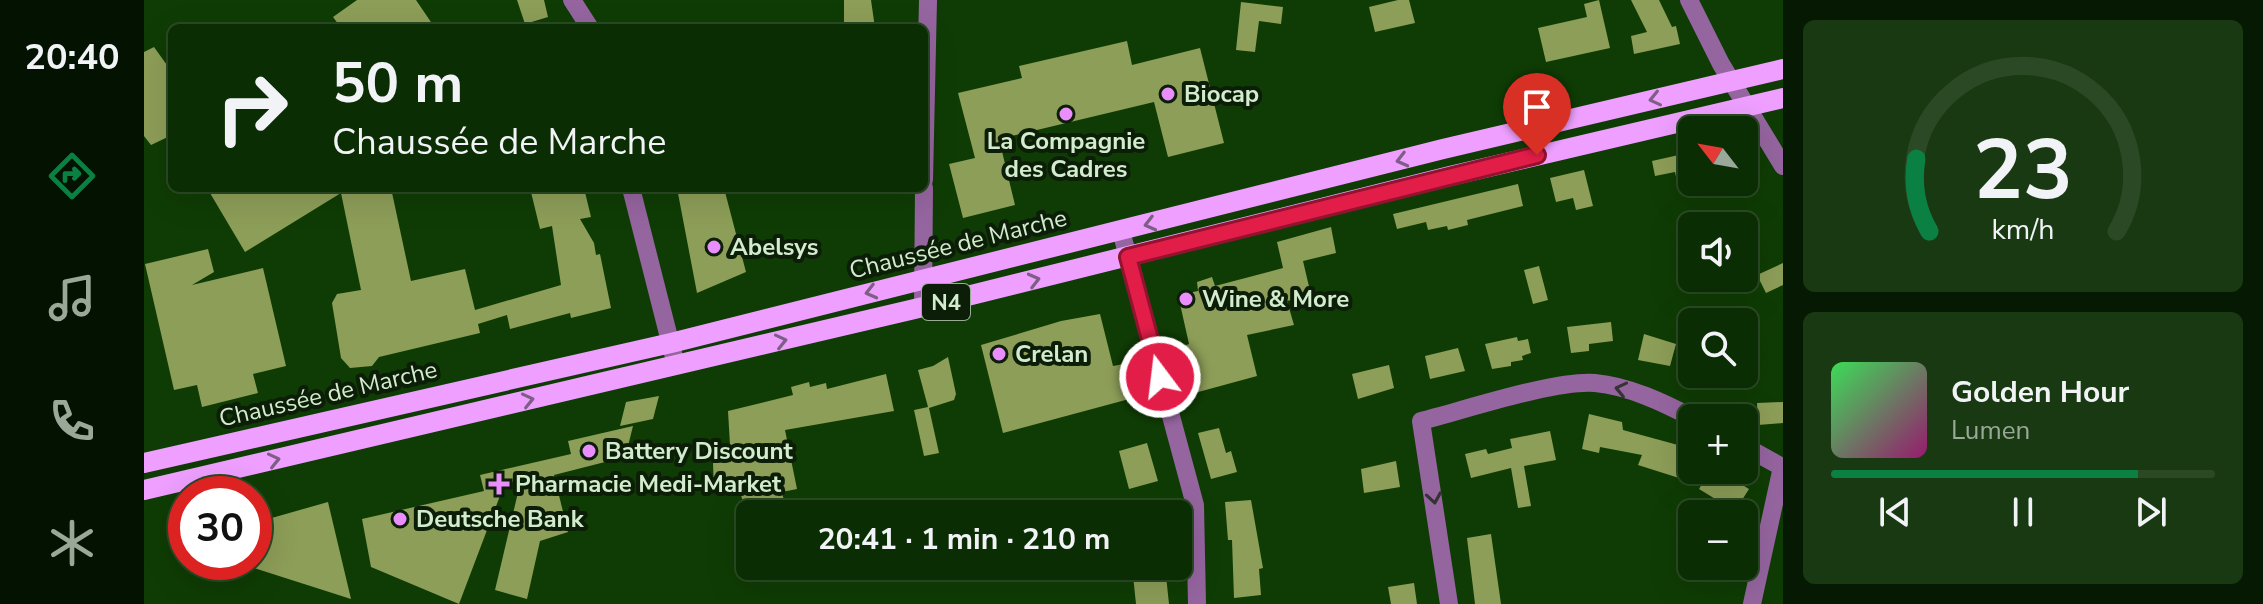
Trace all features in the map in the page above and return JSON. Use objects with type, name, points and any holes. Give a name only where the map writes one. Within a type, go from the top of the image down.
[{"type":"main road","name":"Chaussée de Marche","points":[[144,463],[671,343],[1783,69]]},
{"type":"main road","name":"N4","points":[[144,490],[923,307],[1450,176],[1783,98]]},
{"type":"street","points":[[572,0],[587,24]]},
{"type":"street","points":[[927,24],[928,0]]},
{"type":"street","points":[[1689,0],[1731,81],[1783,166]]},
{"type":"street","points":[[632,192],[676,365]]},
{"type":"street","points":[[923,307],[924,192]]},
{"type":"street","points":[[1121,231],[1195,505],[1197,604]]},
{"type":"street","points":[[1449,604],[1421,421],[1562,386],[1595,383],[1636,393],[1678,411]]},
{"type":"street","points":[[1752,604],[1782,466],[1758,453]]},
{"type":"building","points":[[357,0],[416,0],[432,24],[338,24],[333,17]]},
{"type":"building","points":[[517,0],[544,0],[548,17],[525,24]]},
{"type":"building","points":[[844,0],[871,0],[874,24],[844,24]]},
{"type":"building","points":[[1409,0],[1415,23],[1375,32],[1369,7]]},
{"type":"building","points":[[1599,0],[1610,48],[1546,62],[1538,28],[1587,17],[1584,4]]},
{"type":"building","points":[[1631,0],[1659,0],[1672,27],[1676,26],[1680,44],[1634,54],[1631,36],[1647,32]]},
{"type":"building","points":[[1241,2],[1283,7],[1281,24],[1259,21],[1255,52],[1236,50]]},
{"type":"building","points":[[1127,41],[1132,65],[1200,48],[1224,143],[1168,157],[1154,102],[999,139],[1015,205],[963,218],[949,164],[975,158],[958,93],[1022,78],[1019,66]]},
{"type":"building","points":[[154,47],[168,66],[168,137],[151,145],[144,136],[144,52]]},
{"type":"building","points":[[1678,155],[1678,186],[1675,172],[1655,176],[1652,161]]},
{"type":"building","points":[[1584,170],[1593,206],[1576,210],[1573,198],[1556,202],[1550,178]]},
{"type":"building","points":[[1518,184],[1523,206],[1467,220],[1468,225],[1448,230],[1447,226],[1428,230],[1426,222],[1397,229],[1393,214]]},
{"type":"building","points":[[209,192],[392,192],[411,281],[465,269],[475,310],[561,285],[552,226],[540,229],[531,192],[585,192],[591,217],[580,219],[594,243],[596,255],[600,254],[611,308],[571,318],[570,313],[510,329],[507,315],[478,324],[480,333],[379,357],[372,366],[350,368],[341,358],[332,303],[337,294],[361,290],[341,193],[245,252]]},
{"type":"building","name":"Abelsys","points":[[678,192],[725,192],[746,272],[697,293]]},
{"type":"building","points":[[1331,227],[1336,253],[1303,261],[1311,295],[1287,301],[1294,325],[1247,335],[1257,376],[1191,394],[1178,348],[1189,344],[1178,295],[1198,291],[1197,282],[1212,277],[1215,286],[1283,268],[1277,242]]},
{"type":"building","points":[[208,249],[214,272],[192,285],[263,268],[286,366],[253,374],[258,393],[202,407],[197,385],[174,390],[145,264]]},
{"type":"building","points":[[1783,263],[1783,285],[1766,293],[1758,275]]},
{"type":"building","points":[[1539,266],[1548,300],[1533,304],[1524,270]]},
{"type":"building","points":[[1100,314],[1113,366],[1124,364],[1133,398],[1003,433],[981,345],[1061,321]]},
{"type":"building","points":[[1611,322],[1613,341],[1589,344],[1589,351],[1571,353],[1567,327]]},
{"type":"building","points":[[1644,334],[1676,344],[1670,366],[1638,360]]},
{"type":"building","points":[[1517,337],[1518,341],[1528,339],[1531,353],[1522,356],[1523,360],[1511,362],[1511,366],[1492,369],[1485,344]]},
{"type":"building","points":[[1458,348],[1465,371],[1430,379],[1425,356]]},
{"type":"building","points":[[948,357],[956,394],[954,400],[929,408],[939,453],[924,456],[914,410],[928,407],[918,370]]},
{"type":"building","points":[[1389,365],[1394,388],[1358,399],[1352,374]]},
{"type":"building","points":[[886,374],[894,411],[785,430],[797,489],[782,492],[784,500],[742,500],[740,491],[714,491],[713,463],[731,462],[728,411],[793,395],[791,387],[809,382],[810,387],[826,383],[827,389]]},
{"type":"building","points":[[659,396],[653,419],[620,426],[626,402]]},
{"type":"building","points":[[1783,402],[1783,423],[1758,425],[1757,403]]},
{"type":"building","points":[[1589,414],[1622,422],[1623,430],[1678,445],[1678,478],[1638,465],[1642,455],[1600,447],[1599,453],[1582,449]]},
{"type":"building","points":[[633,426],[627,450],[605,443],[609,461],[554,475],[568,532],[540,541],[527,599],[495,590],[520,484],[506,480],[459,604],[371,567],[362,519],[484,491],[480,475],[571,454],[568,441]]},
{"type":"building","points":[[1219,428],[1226,453],[1231,451],[1237,472],[1211,479],[1198,433]]},
{"type":"building","points":[[1550,431],[1556,460],[1524,466],[1531,506],[1518,508],[1511,468],[1471,478],[1465,454],[1486,449],[1488,454],[1512,448],[1510,439]]},
{"type":"building","points":[[1147,443],[1158,481],[1129,489],[1119,451]]},
{"type":"building","points":[[1396,461],[1400,487],[1364,493],[1361,469]]},
{"type":"building","points":[[1702,484],[1741,484],[1749,489],[1742,500],[1717,500],[1699,489]]},
{"type":"building","points":[[1251,500],[1263,568],[1259,569],[1261,595],[1234,598],[1232,540],[1228,540],[1225,502]]},
{"type":"building","points":[[328,502],[351,599],[272,574],[272,518]]},
{"type":"building","points":[[1491,534],[1501,604],[1475,604],[1467,538]]},
{"type":"building","points":[[1133,580],[1166,580],[1169,604],[1136,604]]},
{"type":"building","points":[[1414,583],[1417,604],[1391,604],[1388,587]]},
{"type":"place","name":"Biocap","points":[[1168,94]]},
{"type":"place","name":"La Compagnie des Cadres","points":[[1066,114]]},
{"type":"place","name":"Abelsys","points":[[714,247]]},
{"type":"place","name":"Wine & More","points":[[1186,299]]},
{"type":"place","name":"Crelan","points":[[999,354]]},
{"type":"place","name":"Battery Discount","points":[[589,451]]},
{"type":"place","name":"Pharmacie Medi-Market","points":[[499,484]]},
{"type":"place","name":"Deutsche Bank","points":[[400,519]]},
{"type":"route","points":[[1160,377],[1128,257],[1537,155]]}]
